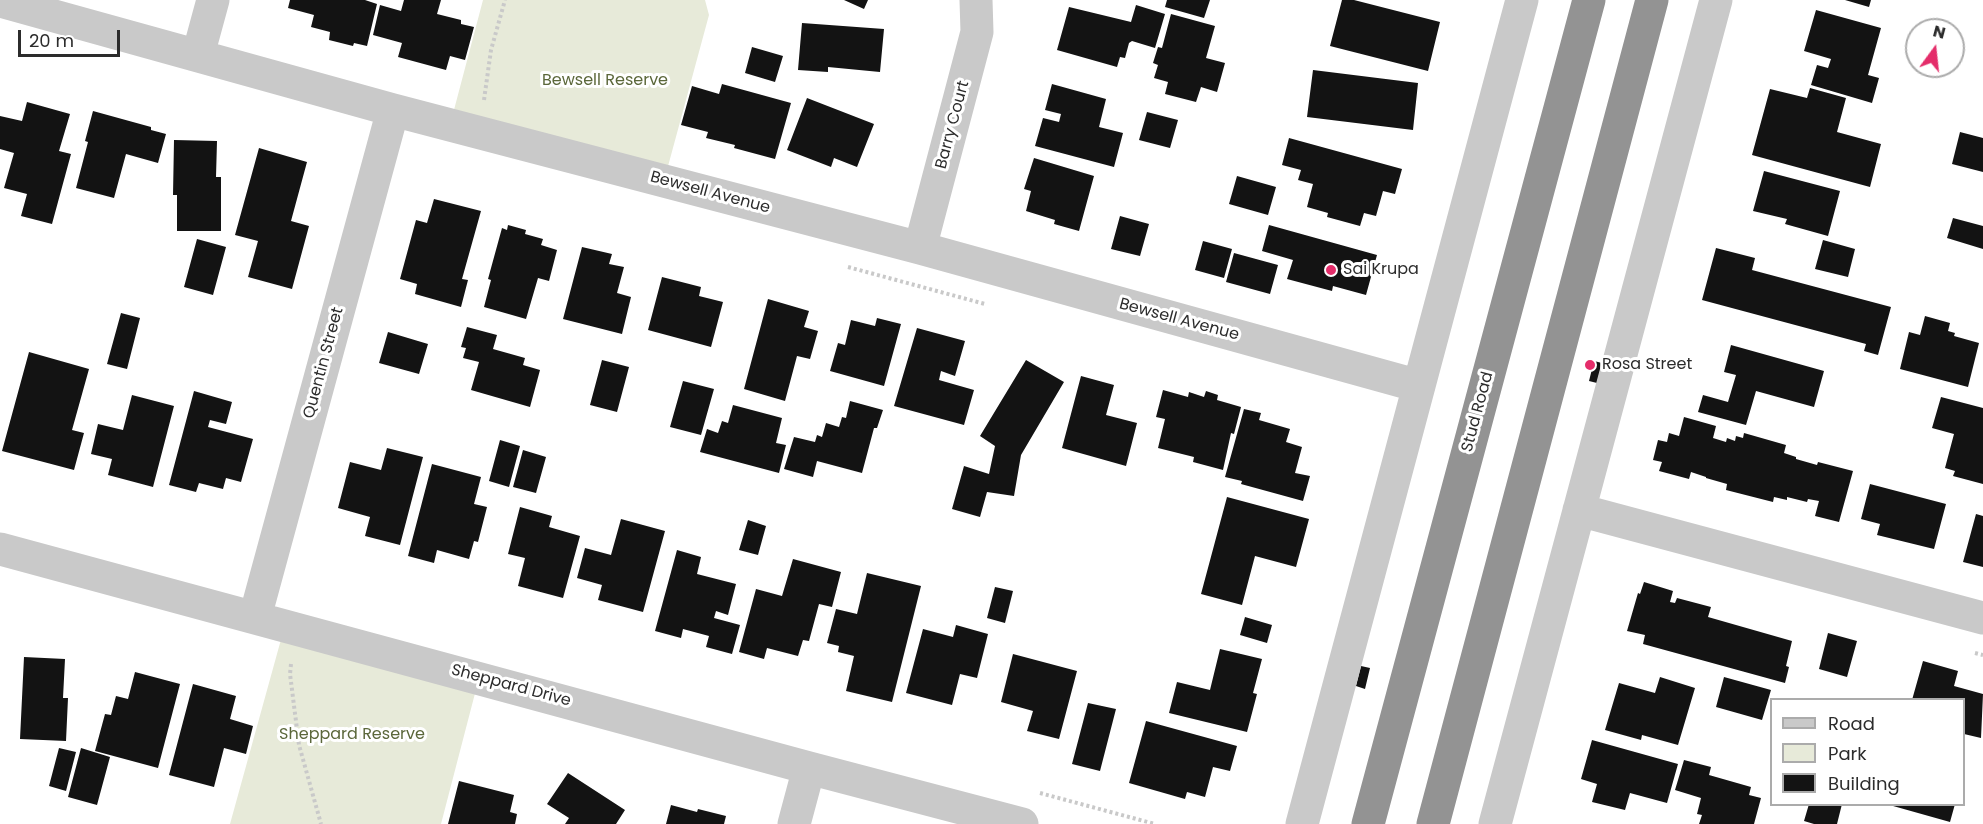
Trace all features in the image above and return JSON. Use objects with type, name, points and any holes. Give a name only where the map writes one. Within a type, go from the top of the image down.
[{"type":"highway","name":"Stud Road","points":[[1368,824],[1589,0]]},
{"type":"highway","points":[[1432,824],[1652,0]]},
{"type":"street","points":[[198,55],[213,0]]},
{"type":"street","name":"Barry Court","points":[[920,248],[977,32],[976,0]]},
{"type":"street","points":[[1302,824],[1522,0]]},
{"type":"street","points":[[1496,824],[1716,0]]},
{"type":"street","name":"Bewsell Avenue","points":[[0,1],[393,110],[920,248],[1419,386]]},
{"type":"street","name":"Quentin Street","points":[[255,617],[393,110]]},
{"type":"street","points":[[1579,510],[1983,618]]},
{"type":"street","name":"Sheppard Drive","points":[[0,549],[1022,824]]},
{"type":"street","points":[[794,824],[809,768]]},
{"type":"path","points":[[483,104],[491,50],[505,0]]},
{"type":"path","points":[[837,264],[987,305]]},
{"type":"path","points":[[291,663],[290,674],[298,745],[321,824]]},
{"type":"green space","name":"Bewsell Reserve","points":[[483,0],[705,0],[709,15],[664,181],[450,125]]},
{"type":"green space","name":"Sheppard Reserve","points":[[285,625],[479,678],[441,824],[230,824]]},
{"type":"building","points":[[290,0],[365,0],[377,4],[367,46],[354,43],[353,46],[329,40],[330,32],[311,27],[314,15],[288,8]]},
{"type":"building","points":[[404,0],[441,0],[437,14],[461,20],[461,24],[474,27],[465,60],[450,56],[446,70],[398,57],[402,43],[373,35],[380,5],[401,11]]},
{"type":"building","points":[[844,0],[868,0],[864,9]]},
{"type":"building","points":[[1167,0],[1210,0],[1204,18],[1165,7]]},
{"type":"building","points":[[1342,0],[1354,0],[1440,22],[1428,71],[1330,46]]},
{"type":"building","points":[[1845,0],[1871,0],[1869,7]]},
{"type":"building","points":[[1136,5],[1165,14],[1155,48],[1132,41],[1129,43],[1125,58],[1120,57],[1117,67],[1057,50],[1069,7],[1131,22]]},
{"type":"building","points":[[1816,10],[1881,28],[1868,75],[1879,78],[1872,103],[1811,85],[1817,65],[1828,68],[1831,59],[1804,51]]},
{"type":"building","points":[[1171,14],[1215,26],[1206,58],[1225,63],[1217,92],[1201,87],[1196,102],[1165,94],[1168,82],[1154,78],[1158,65],[1153,63],[1158,47],[1162,48]]},
{"type":"building","points":[[802,23],[884,29],[880,72],[828,67],[828,72],[798,70]]},
{"type":"building","points":[[752,47],[783,56],[775,82],[745,73]]},
{"type":"building","points":[[1313,70],[1418,83],[1413,130],[1307,117]]},
{"type":"building","points":[[722,84],[791,103],[775,159],[706,138],[708,132],[681,125],[692,86],[719,94]]},
{"type":"building","points":[[1052,84],[1106,99],[1099,127],[1123,133],[1114,167],[1035,146],[1043,118],[1059,122],[1061,114],[1045,110]]},
{"type":"building","points":[[1810,88],[1846,98],[1837,132],[1881,144],[1870,187],[1752,155],[1770,89],[1807,98]]},
{"type":"building","points":[[807,98],[874,124],[857,167],[834,158],[831,167],[787,150]]},
{"type":"building","points":[[27,102],[70,114],[59,151],[71,154],[52,224],[21,216],[27,194],[4,188],[14,153],[0,149],[0,116],[22,121]]},
{"type":"building","points":[[93,111],[151,127],[151,130],[166,134],[158,163],[126,154],[114,198],[76,188],[88,142],[85,141]]},
{"type":"building","points":[[1147,112],[1178,120],[1170,148],[1139,140]]},
{"type":"building","points":[[1960,132],[1983,138],[1983,172],[1952,164]]},
{"type":"building","points":[[1289,138],[1402,169],[1395,194],[1383,191],[1376,216],[1364,213],[1360,226],[1327,217],[1328,213],[1307,207],[1313,184],[1298,180],[1301,170],[1282,165]]},
{"type":"building","points":[[174,140],[217,141],[216,177],[221,177],[221,231],[177,231],[177,195],[173,195]]},
{"type":"building","points":[[259,148],[307,162],[291,221],[309,226],[292,289],[248,277],[258,241],[235,235]]},
{"type":"building","points":[[1034,158],[1094,176],[1079,231],[1054,224],[1055,220],[1026,211],[1031,191],[1024,189]]},
{"type":"building","points":[[1764,171],[1840,191],[1828,236],[1785,224],[1787,219],[1753,211]]},
{"type":"building","points":[[1237,176],[1276,187],[1268,215],[1229,204]]},
{"type":"building","points":[[434,199],[481,211],[462,279],[468,280],[461,307],[415,294],[417,284],[400,279],[416,220],[427,223]]},
{"type":"building","points":[[1120,216],[1149,224],[1140,256],[1111,249]]},
{"type":"building","points":[[1953,218],[1983,226],[1983,249],[1947,238]]},
{"type":"building","points":[[508,225],[526,230],[525,234],[543,239],[541,245],[557,250],[549,281],[538,278],[526,319],[484,307],[491,280],[488,279],[502,228],[507,230]]},
{"type":"building","name":"Sai Krupa","points":[[1269,225],[1377,255],[1366,295],[1333,286],[1332,291],[1287,279],[1293,260],[1262,251]]},
{"type":"building","points":[[197,239],[226,247],[213,295],[184,287]]},
{"type":"building","points":[[1823,240],[1855,249],[1848,277],[1815,269]]},
{"type":"building","points":[[1203,241],[1232,249],[1224,278],[1195,270]]},
{"type":"building","points":[[582,247],[612,254],[609,264],[624,267],[617,293],[631,297],[622,334],[563,319]]},
{"type":"building","points":[[1716,248],[1755,258],[1752,270],[1891,307],[1878,355],[1864,351],[1866,344],[1702,300]]},
{"type":"building","points":[[1234,253],[1278,265],[1270,294],[1226,282]]},
{"type":"building","points":[[662,277],[701,287],[699,296],[723,302],[711,347],[648,330]]},
{"type":"building","points":[[768,299],[809,311],[804,327],[818,331],[810,359],[797,356],[785,401],[744,389]]},
{"type":"building","points":[[121,313],[140,318],[127,369],[107,364]]},
{"type":"building","points":[[1925,316],[1950,323],[1948,331],[1955,333],[1954,336],[1979,343],[1968,387],[1900,369],[1909,332],[1920,335]]},
{"type":"building","points":[[877,318],[901,324],[884,386],[830,371],[838,343],[845,345],[851,320],[875,326]]},
{"type":"building","points":[[467,327],[497,335],[493,349],[525,358],[523,365],[540,370],[530,407],[471,390],[479,362],[463,358],[466,348],[461,347]]},
{"type":"building","points":[[917,328],[965,341],[955,376],[941,371],[939,380],[974,390],[964,425],[894,406]]},
{"type":"building","points":[[388,332],[428,344],[419,374],[379,363]]},
{"type":"building","points":[[1731,345],[1824,371],[1814,407],[1756,391],[1746,425],[1698,412],[1703,395],[1728,402],[1736,375],[1724,372]]},
{"type":"building","points":[[29,352],[89,369],[72,430],[84,433],[74,470],[2,451]]},
{"type":"building","points":[[602,360],[629,367],[617,412],[590,405]]},
{"type":"building","points":[[1026,360],[1064,382],[1021,455],[1014,496],[987,492],[980,517],[952,509],[964,466],[989,474],[995,446],[980,436]]},
{"type":"building","points":[[1594,361],[1602,363],[1597,383],[1589,381]]},
{"type":"building","points":[[1081,376],[1114,385],[1106,415],[1137,423],[1126,466],[1062,448]]},
{"type":"building","points":[[683,381],[714,389],[701,435],[670,427]]},
{"type":"building","points":[[1163,390],[1188,397],[1189,392],[1204,397],[1206,391],[1218,395],[1217,400],[1241,407],[1234,434],[1231,433],[1223,470],[1193,462],[1194,457],[1158,448],[1165,419],[1156,417]]},
{"type":"building","points":[[194,391],[232,402],[226,424],[210,420],[208,427],[253,439],[241,482],[226,478],[223,489],[199,483],[196,492],[169,485]]},
{"type":"building","points":[[132,395],[174,406],[153,487],[108,475],[112,459],[91,454],[98,424],[123,430]]},
{"type":"building","points":[[1941,397],[1983,408],[1983,484],[1953,476],[1955,471],[1945,468],[1954,434],[1932,428]]},
{"type":"building","points":[[850,401],[883,410],[877,428],[874,428],[862,473],[817,461],[813,477],[784,469],[794,437],[815,442],[817,435],[822,437],[826,423],[839,427],[842,417],[846,418]]},
{"type":"building","points":[[733,405],[782,418],[776,443],[786,445],[779,473],[700,452],[707,429],[718,433],[722,421],[728,423]]},
{"type":"building","points":[[1244,409],[1261,413],[1259,420],[1290,429],[1286,442],[1302,447],[1295,473],[1310,476],[1303,501],[1241,484],[1242,481],[1225,477]]},
{"type":"building","points":[[1684,417],[1716,426],[1713,438],[1726,442],[1727,438],[1735,441],[1736,436],[1743,438],[1744,433],[1786,445],[1784,453],[1796,459],[1853,471],[1839,522],[1815,516],[1819,501],[1808,499],[1807,502],[1787,497],[1787,500],[1774,497],[1773,502],[1726,490],[1727,484],[1691,472],[1689,479],[1659,471],[1662,462],[1653,460],[1658,440],[1667,442],[1669,433],[1679,436]]},
{"type":"building","points":[[500,440],[520,446],[509,487],[489,481]]},
{"type":"building","points":[[387,448],[423,457],[400,545],[365,536],[370,517],[338,508],[350,462],[381,470]]},
{"type":"building","points":[[523,450],[546,457],[536,493],[513,487]]},
{"type":"building","points":[[432,464],[481,477],[474,504],[487,507],[478,542],[474,541],[469,559],[437,550],[434,563],[408,556]]},
{"type":"building","points":[[1870,484],[1946,504],[1934,549],[1877,535],[1880,524],[1861,519]]},
{"type":"building","points":[[1227,497],[1309,519],[1296,567],[1255,556],[1242,605],[1201,594]]},
{"type":"building","points":[[520,507],[552,516],[549,527],[580,536],[563,598],[518,586],[525,558],[508,554]]},
{"type":"building","points":[[1976,514],[1983,516],[1983,567],[1963,562]]},
{"type":"building","points":[[621,519],[665,531],[643,612],[598,600],[602,585],[577,578],[585,548],[611,555]]},
{"type":"building","points":[[748,520],[766,526],[758,555],[739,550]]},
{"type":"building","points":[[677,550],[701,557],[697,574],[736,584],[728,615],[716,611],[714,618],[740,625],[732,654],[706,647],[709,636],[683,629],[681,638],[655,631]]},
{"type":"building","points":[[793,559],[841,572],[832,607],[819,604],[809,641],[803,640],[798,656],[767,648],[764,659],[739,652],[756,589],[782,596]]},
{"type":"building","points":[[867,573],[921,586],[892,702],[846,691],[854,656],[838,652],[839,646],[827,643],[836,609],[857,614]]},
{"type":"building","points":[[1644,582],[1673,591],[1670,602],[1675,603],[1677,598],[1711,607],[1708,617],[1792,641],[1786,666],[1789,667],[1785,683],[1643,644],[1645,635],[1627,631],[1638,593],[1640,594]]},
{"type":"building","points":[[995,587],[1013,591],[1005,623],[987,618]]},
{"type":"building","points":[[1245,617],[1272,625],[1267,643],[1240,635]]},
{"type":"building","points":[[956,625],[988,634],[977,678],[960,674],[952,705],[906,693],[923,629],[953,637]]},
{"type":"building","points":[[1828,633],[1857,641],[1847,677],[1819,669]]},
{"type":"building","points":[[1220,649],[1262,659],[1253,693],[1257,694],[1247,732],[1169,713],[1177,682],[1210,690]]},
{"type":"building","points":[[1013,654],[1077,671],[1059,739],[1027,731],[1033,711],[1001,702]]},
{"type":"building","points":[[24,657],[65,659],[63,698],[68,698],[66,741],[20,739]]},
{"type":"building","points":[[1923,661],[1958,671],[1954,686],[1983,694],[1981,738],[1965,734],[1965,698],[1913,698]]},
{"type":"building","points":[[1361,666],[1370,668],[1365,689],[1356,686]]},
{"type":"building","points":[[135,672],[180,684],[158,768],[95,751],[105,714],[111,715],[116,696],[128,699]]},
{"type":"building","points":[[1660,677],[1695,688],[1678,745],[1642,735],[1641,740],[1605,730],[1619,683],[1655,693]]},
{"type":"building","points":[[1724,677],[1771,690],[1762,720],[1716,707]]},
{"type":"building","points":[[193,684],[236,696],[230,719],[253,726],[246,754],[224,748],[214,787],[169,775]]},
{"type":"building","points":[[1088,703],[1116,709],[1100,771],[1072,764]]},
{"type":"building","points":[[1146,721],[1237,746],[1230,771],[1213,767],[1205,797],[1187,792],[1185,799],[1129,783]]},
{"type":"building","points":[[1592,740],[1678,764],[1667,803],[1630,793],[1625,810],[1592,802],[1597,784],[1581,779]]},
{"type":"building","points":[[59,748],[76,752],[66,791],[49,786]]},
{"type":"building","points":[[81,748],[110,757],[97,805],[68,797]]},
{"type":"building","points":[[1684,760],[1711,767],[1709,775],[1751,787],[1749,795],[1761,798],[1754,824],[1699,824],[1702,815],[1697,814],[1701,798],[1675,790]]},
{"type":"building","points":[[568,773],[625,810],[616,824],[565,824],[569,818],[547,804]]},
{"type":"building","points":[[459,781],[514,795],[510,812],[517,814],[515,824],[448,824]]},
{"type":"building","points":[[671,805],[726,816],[724,824],[666,824]]},
{"type":"building","points":[[1808,806],[1842,806],[1837,824],[1814,824],[1804,821]]},
{"type":"building","points":[[1893,806],[1954,806],[1950,822]]},
{"type":"place","name":"Sai Krupa","points":[[1331,270]]},
{"type":"place","name":"Rosa Street","points":[[1590,365]]}]
